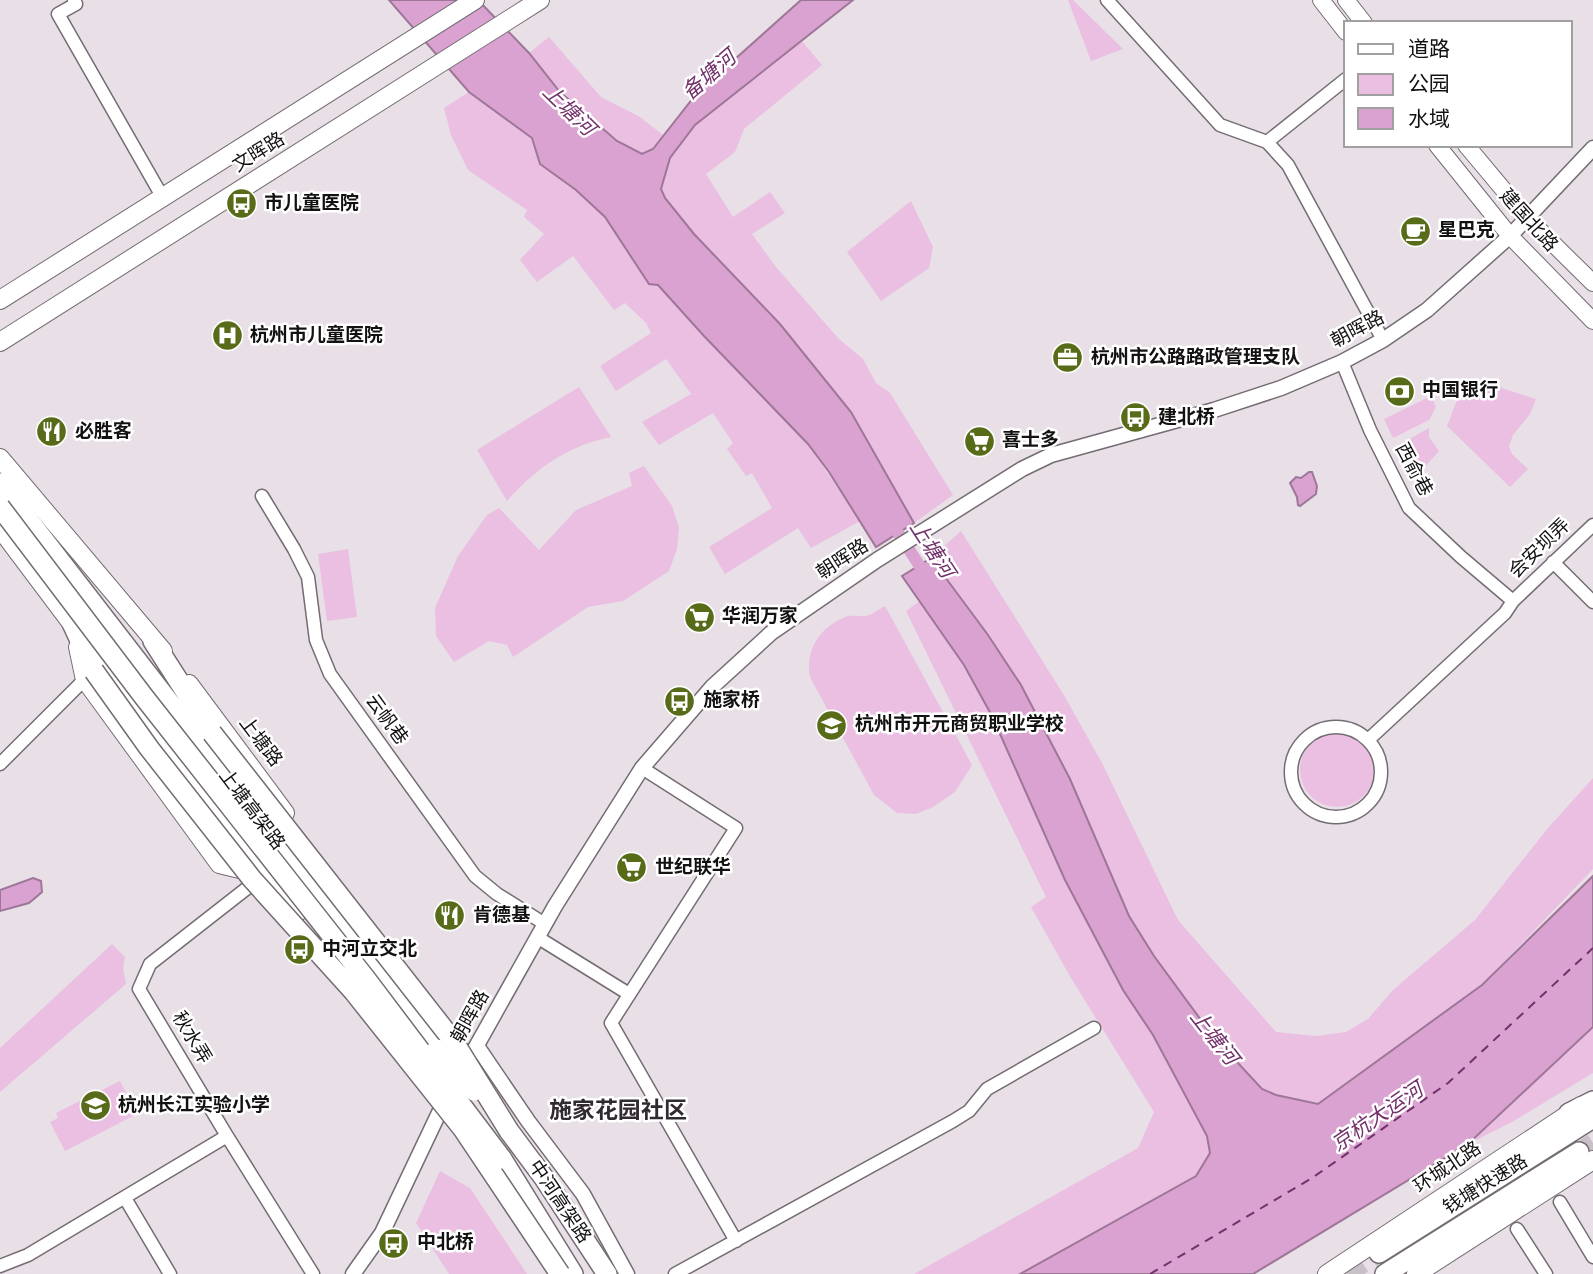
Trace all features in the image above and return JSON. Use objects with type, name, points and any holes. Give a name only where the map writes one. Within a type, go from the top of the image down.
[{"type":"highway","name":"上塘高架路","points":[[0,483],[429,1039],[509,1131]]},
{"type":"highway","name":"上塘高架路","points":[[0,507],[502,1159]]},
{"type":"highway","points":[[71,621],[89,676],[252,879],[383,1027],[463,1129],[560,1274]]},
{"type":"highway","points":[[153,640],[212,733],[448,1033],[509,1131]]},
{"type":"highway","points":[[1569,1113],[1593,1100]]},
{"type":"highway","name":"钱塘快速路","points":[[1379,1253],[1593,1118]]},
{"type":"highway","name":"中河高架路","points":[[509,1131],[544,1178],[607,1274]]},
{"type":"highway","name":"钱塘快速路","points":[[1385,1274],[1586,1156]]},
{"type":"highway","points":[[502,1159],[516,1207]]},
{"type":"highway","name":"中河高架路","points":[[502,1159],[573,1274]]},
{"type":"main road","name":"文晖路","points":[[0,300],[475,0]]},
{"type":"main road","points":[[1321,0],[1344,29]]},
{"type":"main road","points":[[1346,0],[1362,21]]},
{"type":"main road","name":"文晖路","points":[[0,342],[536,3]]},
{"type":"main road","name":"建国北路","points":[[1439,147],[1510,236],[1593,321]]},
{"type":"main road","name":"建国北路","points":[[1468,147],[1528,219],[1593,283]]},
{"type":"main road","name":"上塘路","points":[[0,458],[195,691],[257,772],[334,881],[388,966],[464,1068]]},
{"type":"main road","points":[[0,528],[264,876],[350,975],[406,1047],[440,1107]]},
{"type":"main road","points":[[89,676],[219,865],[264,876]]},
{"type":"main road","name":"环城北路","points":[[1327,1274],[1569,1113]]},
{"type":"main road","points":[[1416,1274],[1586,1156]]},
{"type":"street","points":[[74,0],[76,4],[58,14],[163,198]]},
{"type":"street","points":[[1107,0],[1220,125],[1267,142],[1288,164],[1383,340]]},
{"type":"street","points":[[1267,142],[1344,81]]},
{"type":"street","name":"朝晖路","points":[[353,1274],[382,1233],[440,1107],[541,930],[642,768],[712,687],[771,632],[877,560],[1022,469],[1051,455],[1213,410],[1280,388],[1342,362],[1383,340],[1427,310],[1510,236],[1593,148]]},
{"type":"street","name":"西俞巷","points":[[1342,362],[1370,430],[1409,508],[1513,601]]},
{"type":"street","name":"云帆巷","points":[[262,496],[295,549],[308,577],[316,640],[330,674],[475,876],[541,930],[629,994]]},
{"type":"street","name":"会安坝弄","points":[[1368,740],[1505,613],[1513,601],[1593,524]]},
{"type":"street","points":[[1553,562],[1593,602]]},
{"type":"street","points":[[0,764],[89,676]]},
{"type":"street","points":[[1337,726],[1351,729],[1368,740],[1380,761],[1381,776],[1377,791],[1368,803],[1356,812],[1341,817],[1326,816],[1312,810],[1300,800],[1293,788],[1292,766],[1299,746],[1309,735],[1337,726]]},
{"type":"street","points":[[642,768],[736,828],[611,1023],[736,1241]]},
{"type":"street","name":"秋水弄","points":[[227,1136],[139,989],[150,964],[264,876]]},
{"type":"street","points":[[675,1274],[953,1121],[969,1111],[987,1089],[1094,1028]]},
{"type":"street","points":[[477,1046],[528,1121],[583,1194],[627,1274]]},
{"type":"street","points":[[0,1266],[27,1255],[227,1136],[313,1274]]},
{"type":"street","points":[[125,1198],[170,1274]]},
{"type":"street","points":[[1560,1202],[1593,1257]]},
{"type":"street","points":[[1517,1229],[1546,1274]]},
{"type":"green space","points":[[1068,0],[1073,0],[1123,49],[1091,61]]},
{"type":"green space","points":[[549,37],[601,97],[640,117],[663,135],[652,149],[642,154],[609,134],[580,110],[553,82],[529,53]]},
{"type":"green space","points":[[801,40],[822,65],[744,129],[735,152],[706,174],[733,217],[770,192],[785,213],[752,234],[776,267],[839,339],[863,359],[876,383],[890,393],[953,495],[914,523],[851,412],[780,324],[694,234],[661,189],[670,158],[695,125]]},
{"type":"green space","points":[[469,92],[532,138],[540,164],[576,190],[605,217],[649,284],[658,284],[808,444],[860,521],[811,548],[798,528],[725,574],[709,547],[772,508],[752,473],[746,476],[727,449],[733,443],[713,413],[659,445],[642,422],[691,394],[666,359],[616,391],[600,366],[651,333],[646,323],[625,303],[614,310],[573,256],[537,282],[520,260],[544,234],[524,217],[527,210],[468,170],[451,135],[444,108]]},
{"type":"green space","points":[[911,201],[933,247],[929,268],[881,301],[847,252]]},
{"type":"green space","points":[[1482,382],[1536,399],[1530,414],[1513,435],[1509,446],[1512,454],[1528,469],[1510,487],[1447,426],[1463,392]]},
{"type":"green space","points":[[579,387],[611,437],[581,446],[554,460],[529,479],[507,501],[477,450]]},
{"type":"green space","points":[[1431,396],[1436,407],[1429,420],[1393,438],[1384,419]]},
{"type":"green space","points":[[1429,428],[1429,437],[1439,451],[1413,480],[1395,447]]},
{"type":"green space","points":[[644,466],[672,506],[679,528],[677,549],[669,571],[623,601],[588,607],[513,657],[507,645],[489,641],[454,662],[436,636],[435,608],[458,556],[487,515],[499,508],[539,550],[576,510],[632,486],[629,473]]},
{"type":"green space","points":[[961,531],[1065,697],[1102,763],[1178,920],[1276,1032],[1316,1036],[1346,1032],[1368,1019],[1393,990],[1475,920],[1548,828],[1593,778],[1593,869],[1482,985],[1318,1104],[1276,1095],[1262,1089],[1212,1035],[1154,956],[1129,916],[988,635],[931,558]]},
{"type":"green space","points":[[348,549],[357,617],[327,621],[318,554]]},
{"type":"green space","points":[[920,601],[964,665],[992,716],[1065,880],[1123,990],[1153,1035],[1207,1136],[1210,1153],[1196,1176],[1020,1274],[914,1274],[1138,1148],[1154,1112],[1071,978],[1031,907],[1046,897],[906,611]]},
{"type":"green space","points":[[885,606],[972,765],[955,792],[933,807],[916,814],[897,813],[874,795],[810,677],[812,650],[827,628],[846,617],[868,615]]},
{"type":"green space","points":[[1330,733],[1344,733],[1358,739],[1368,749],[1374,770],[1372,784],[1358,801],[1344,807],[1330,807],[1316,801],[1306,791],[1300,777],[1300,763],[1306,749],[1316,739]]},
{"type":"green space","points":[[112,944],[125,957],[123,968],[126,984],[0,1092],[0,1048]]},
{"type":"green space","points":[[1593,1027],[1593,1073],[1512,1122],[1468,1144]]},
{"type":"green space","points":[[120,1081],[137,1114],[65,1151],[50,1122],[58,1118],[56,1113]]},
{"type":"green space","points":[[440,1171],[470,1188],[527,1274],[449,1274],[416,1223]]},
{"type":"water","points":[[389,0],[478,0],[529,53],[560,92],[617,141],[642,154],[653,149],[697,93],[801,0],[853,0],[695,125],[670,158],[661,189],[694,234],[780,324],[851,412],[914,523],[876,547],[808,444],[658,285],[649,284],[605,217],[576,190],[540,164],[532,138],[469,92]]},
{"type":"water","points":[[1312,472],[1317,486],[1316,494],[1300,506],[1290,483],[1296,477],[1301,478]]},
{"type":"water","name":"京杭大运河","points":[[931,558],[1021,685],[1070,779],[1129,916],[1154,956],[1212,1035],[1262,1089],[1276,1095],[1318,1104],[1482,985],[1593,876],[1593,1027],[1468,1144],[1253,1274],[1020,1274],[1196,1176],[1210,1153],[1207,1136],[1153,1035],[1123,990],[1065,880],[992,716],[964,665],[902,576]]},
{"type":"water","points":[[33,878],[41,881],[42,892],[29,903],[0,911],[0,890]]},
{"type":"waterway","name":"上塘河","points":[[889,519],[927,577]]},
{"type":"ferry route","points":[[1150,1274],[1312,1178],[1448,1083],[1593,948]]},
{"type":"tunnel","points":[[1579,1152],[1593,1143]]},
{"type":"tunnel","points":[[1347,1274],[1379,1253]]},
{"type":"place","name":"市儿童医院","points":[[241,204]]},
{"type":"place","name":"星巴克","points":[[1415,231]]},
{"type":"place","name":"杭州市儿童医院","points":[[227,336]]},
{"type":"place","name":"杭州市公路路政管理支队","points":[[1068,358]]},
{"type":"place","name":"中国银行","points":[[1399,391]]},
{"type":"place","name":"建北桥","points":[[1135,418]]},
{"type":"place","name":"必胜客","points":[[52,432]]},
{"type":"place","name":"喜士多","points":[[979,441]]},
{"type":"place","name":"华润万家","points":[[699,617]]},
{"type":"place","name":"施家桥","points":[[680,701]]},
{"type":"place","name":"杭州市开元商贸职业学校","points":[[832,725]]},
{"type":"place","name":"世纪联华","points":[[632,868]]},
{"type":"place","name":"肯德基","points":[[450,916]]},
{"type":"place","name":"中河立交北","points":[[299,950]]},
{"type":"place","name":"杭州长江实验小学","points":[[95,1106]]},
{"type":"place","name":"中北桥","points":[[394,1243]]},
{"type":"district","name":"施家花园社区","points":[[618,1112]]},
{"type":"water label","name":"备塘河","points":[[710,76]]}]
